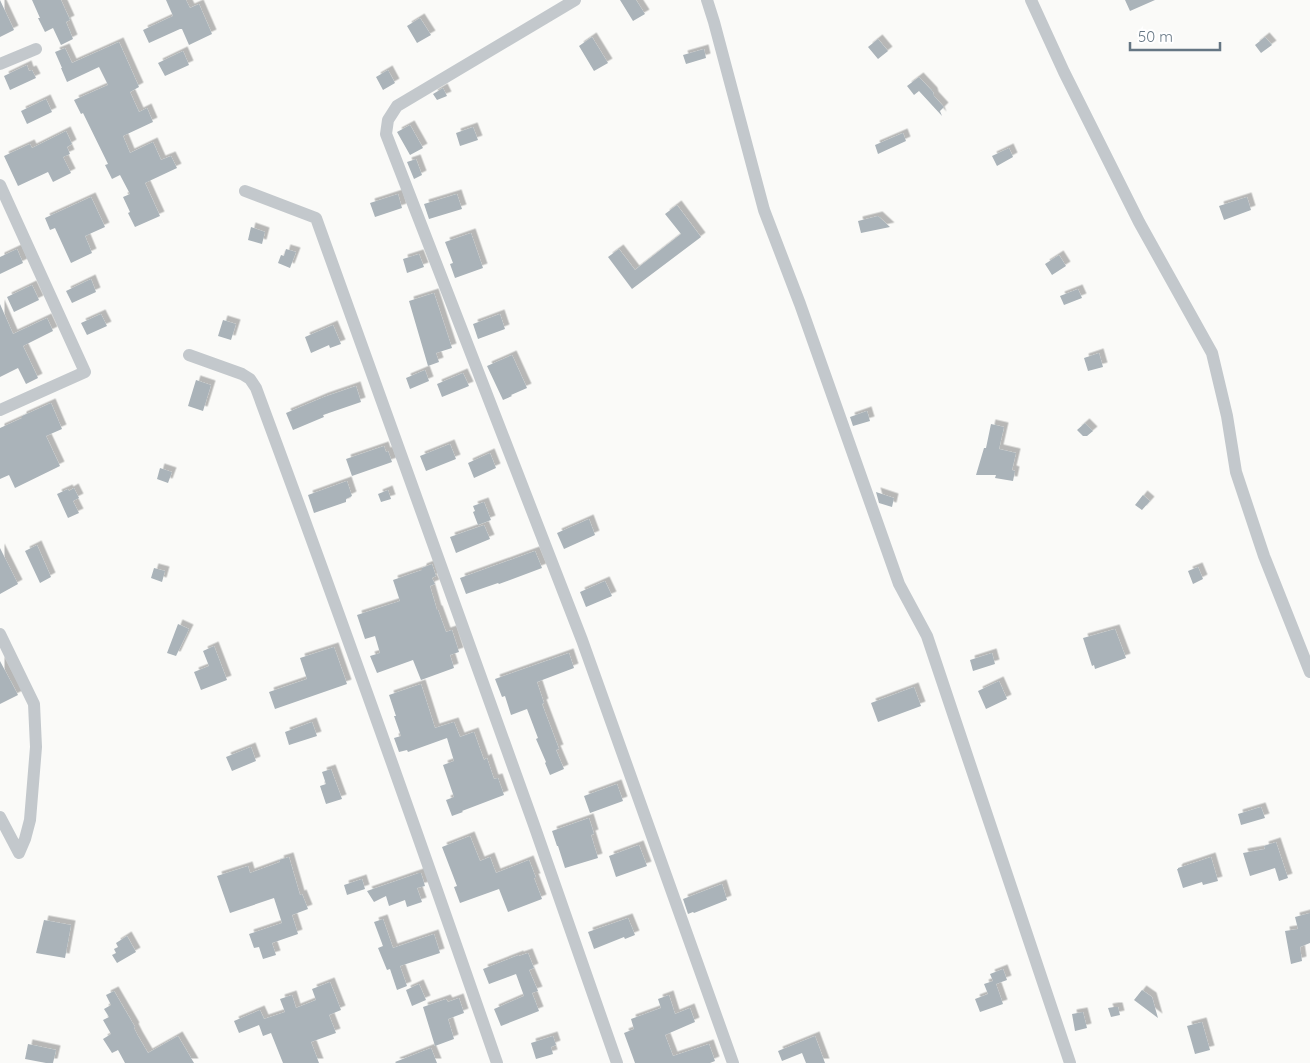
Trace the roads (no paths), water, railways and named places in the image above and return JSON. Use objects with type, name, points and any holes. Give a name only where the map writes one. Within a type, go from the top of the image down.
[{"type":"street","points":[[575,0],[397,106],[388,120],[386,134],[582,640],[733,1063]]},
{"type":"street","points":[[707,0],[764,210],[800,304],[899,584],[927,636],[1070,1063]]},
{"type":"street","points":[[1031,0],[1064,72],[1138,222],[1212,353],[1227,416],[1236,472],[1264,556],[1310,672]]},
{"type":"street","points":[[0,64],[36,49]]},
{"type":"street","points":[[0,185],[85,372],[1,406]]},
{"type":"street","points":[[245,192],[316,218],[534,825],[617,1063]]},
{"type":"street","points":[[189,355],[242,374],[256,388],[416,828],[497,1063]]},
{"type":"street","points":[[0,634],[34,704],[36,747],[30,820],[19,853],[0,817]]}]
